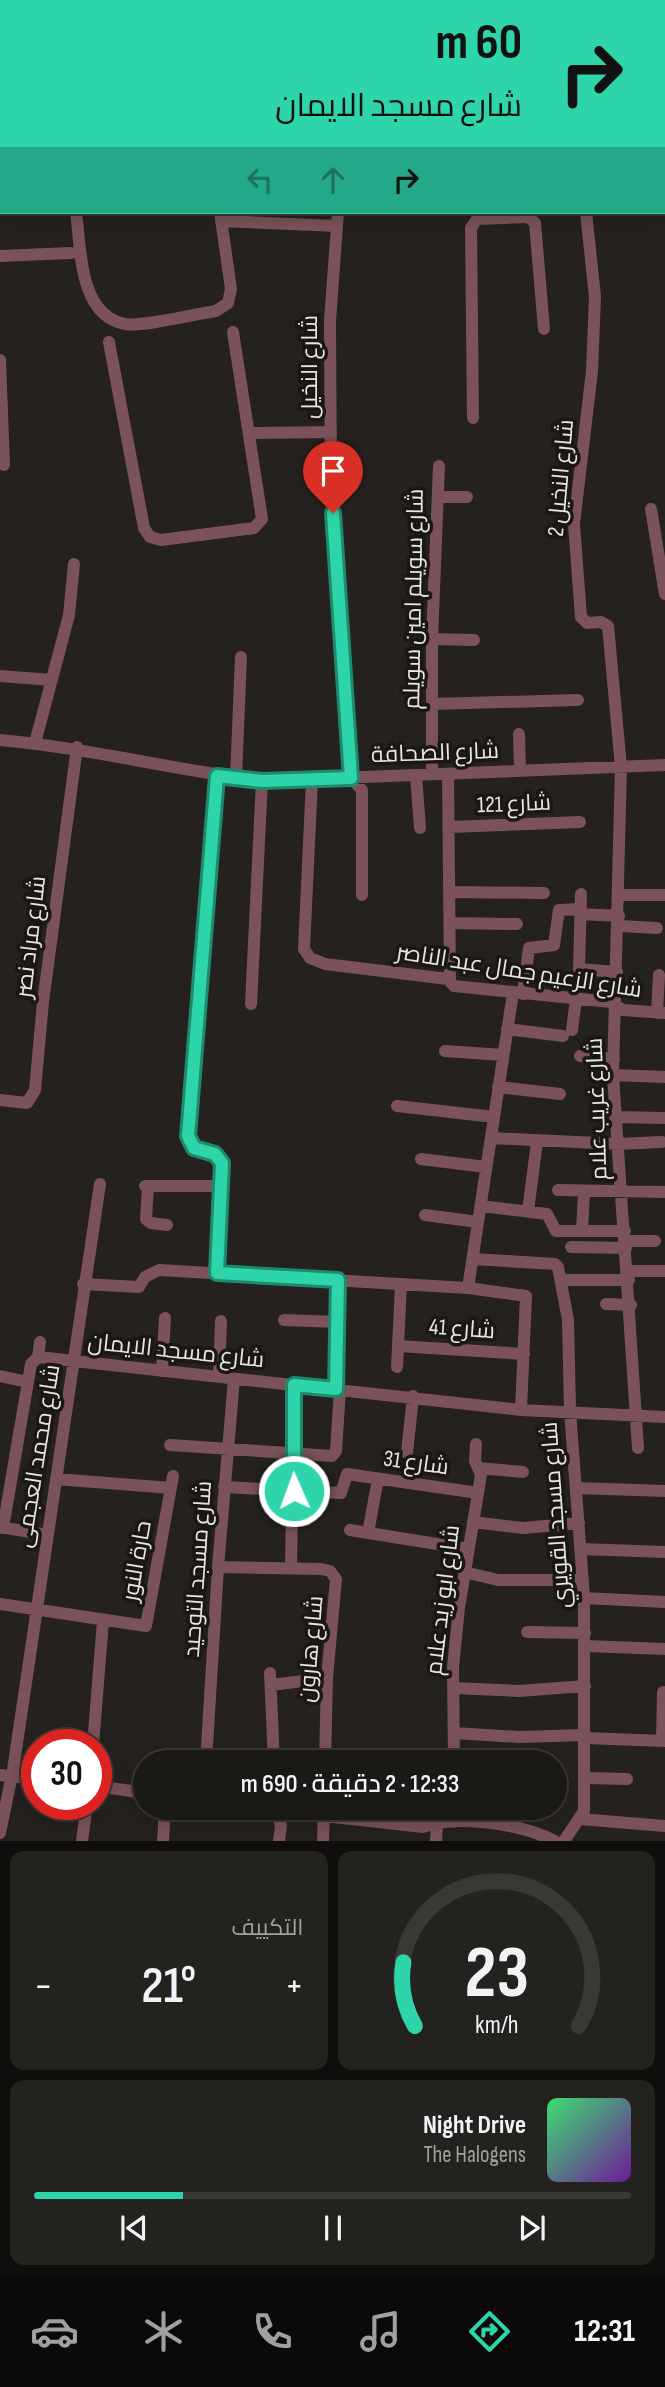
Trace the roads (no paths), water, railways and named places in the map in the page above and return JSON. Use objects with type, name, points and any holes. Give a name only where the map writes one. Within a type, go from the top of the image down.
[{"type":"street","points":[[76,214],[88,290],[102,312],[126,324],[216,311],[228,303],[231,289],[221,216],[337,226]]},
{"type":"street","name":"شارع النخيل","points":[[338,214],[331,321],[332,503],[351,778],[362,790],[362,895]]},
{"type":"street","points":[[473,418],[472,224],[480,218],[523,214],[531,218],[536,226],[544,329]]},
{"type":"street","name":"شارع النخيل 2","points":[[586,214],[595,297],[592,371],[574,524],[582,622],[601,622],[608,626],[621,767]]},
{"type":"street","points":[[0,256],[71,253]]},
{"type":"street","points":[[109,342],[144,528],[150,537],[161,540],[257,526],[262,514],[233,332]]},
{"type":"street","points":[[0,360],[4,465]]},
{"type":"street","points":[[249,433],[331,432]]},
{"type":"street","name":"شارع سويلم امين سويلم","points":[[432,775],[432,639],[439,466]]},
{"type":"street","points":[[438,497],[467,497]]},
{"type":"street","points":[[651,509],[665,594]]},
{"type":"street","points":[[36,743],[69,615],[74,564]]},
{"type":"street","points":[[432,639],[474,640]]},
{"type":"street","points":[[236,778],[241,657]]},
{"type":"street","points":[[0,676],[52,680]]},
{"type":"street","points":[[432,704],[578,700]]},
{"type":"street","points":[[519,734],[520,771]]},
{"type":"street","name":"شارع الصحافة","points":[[0,740],[76,747],[217,776],[262,781],[665,765]]},
{"type":"street","name":"شارع مراد نصر","points":[[0,1100],[27,1103],[35,1090],[43,1002],[76,747]]},
{"type":"street","name":"شارع غريب علام","points":[[621,767],[620,895],[613,1075],[631,1305],[638,1448]]},
{"type":"street","points":[[448,774],[450,980]]},
{"type":"street","points":[[416,775],[420,828]]},
{"type":"street","points":[[217,776],[188,1136],[194,1148],[215,1154],[221,1160],[217,1273]]},
{"type":"street","name":"شارع الزعيم جمال عبد الناصر","points":[[312,780],[304,949],[310,958],[326,964],[450,980],[454,986],[616,1004],[623,1010],[661,1013]]},
{"type":"street","points":[[250,1004],[262,781]]},
{"type":"street","name":"شارع 121","points":[[449,827],[580,822]]},
{"type":"street","points":[[450,892],[544,893]]},
{"type":"street","points":[[581,894],[579,969],[617,972]]},
{"type":"street","points":[[620,895],[665,895]]},
{"type":"street","points":[[468,1288],[507,1029],[529,948],[549,948],[554,944],[559,910],[580,911],[657,928]]},
{"type":"street","points":[[450,923],[517,923]]},
{"type":"street","points":[[659,975],[661,1013]]},
{"type":"street","points":[[507,1029],[567,1033],[576,999]]},
{"type":"street","points":[[445,1051],[503,1055]]},
{"type":"street","points":[[580,1056],[614,1059]]},
{"type":"street","points":[[613,1075],[665,1077]]},
{"type":"street","points":[[498,1087],[560,1094]]},
{"type":"street","points":[[397,1106],[494,1117]]},
{"type":"street","points":[[615,1117],[665,1118]]},
{"type":"street","points":[[491,1138],[537,1143],[662,1142]]},
{"type":"street","points":[[528,1211],[537,1143]]},
{"type":"street","points":[[421,1159],[486,1167]]},
{"type":"street","name":"شارع محمد العجمى","points":[[0,1833],[5,1775],[36,1611],[100,1184]]},
{"type":"street","points":[[167,1225],[151,1223],[146,1219],[146,1186],[220,1186]]},
{"type":"street","points":[[558,1190],[665,1192]]},
{"type":"street","points":[[582,1231],[584,1192]]},
{"type":"street","points":[[481,1206],[550,1215],[551,1226],[556,1231],[582,1231],[626,1240]]},
{"type":"street","points":[[425,1215],[478,1222]]},
{"type":"street","points":[[571,1247],[626,1240],[655,1241]]},
{"type":"street","points":[[472,1259],[550,1262],[558,1268],[561,1280],[665,1271]]},
{"type":"street","points":[[83,1284],[139,1287],[145,1277],[159,1270],[468,1288],[526,1296],[521,1410]]},
{"type":"street","points":[[170,1445],[330,1456],[336,1453],[338,1280]]},
{"type":"street","name":"شارع مسجد القويري","points":[[561,1280],[568,1321],[569,1411],[577,1488],[585,1646],[584,1811],[564,1841]]},
{"type":"street","name":"شارع 41","points":[[397,1367],[401,1284]]},
{"type":"street","points":[[606,1304],[631,1305]]},
{"type":"street","points":[[162,1371],[165,1318]]},
{"type":"street","points":[[284,1320],[338,1322]]},
{"type":"street","points":[[219,1377],[221,1321]]},
{"type":"street","points":[[40,1342],[38,1357],[31,1364],[1,1528],[47,1535]]},
{"type":"street","name":"شارع 41","points":[[398,1346],[524,1354]]},
{"type":"street","name":"شارع مسجد الايمان","points":[[38,1357],[413,1396],[521,1410],[665,1417]]},
{"type":"street","points":[[0,1376],[28,1382]]},
{"type":"street","name":"شارع مسجد التوحيد","points":[[207,1750],[218,1567],[234,1379]]},
{"type":"street","points":[[291,1567],[294,1385]]},
{"type":"street","points":[[407,1453],[413,1396]]},
{"type":"street","name":"شارع ابو زيد علام","points":[[454,1750],[454,1655],[464,1572],[481,1475],[476,1444]]},
{"type":"street","points":[[478,1468],[523,1472]]},
{"type":"street","name":"شارع 31","points":[[294,1491],[342,1493],[345,1476],[348,1474],[478,1493]]},
{"type":"street","name":"حارة النور","points":[[0,1604],[103,1621],[143,1626],[147,1624],[172,1482],[56,1479]]},
{"type":"street","points":[[369,1533],[378,1479]]},
{"type":"street","points":[[224,1487],[294,1491]]},
{"type":"street","points":[[577,1488],[665,1490]]},
{"type":"street","points":[[473,1522],[523,1528],[579,1523]]},
{"type":"street","points":[[351,1530],[468,1549]]},
{"type":"street","points":[[581,1549],[665,1552]]},
{"type":"street","name":"شارع هارون","points":[[218,1567],[326,1569],[336,1579],[327,1678],[325,1750]]},
{"type":"street","points":[[464,1572],[498,1580],[583,1580]]},
{"type":"street","points":[[584,1598],[665,1602]]},
{"type":"street","points":[[94,1729],[103,1621]]},
{"type":"street","points":[[527,1632],[584,1633]]},
{"type":"street","points":[[585,1646],[665,1649]]},
{"type":"street","points":[[273,1750],[270,1679],[327,1678]]},
{"type":"street","points":[[454,1688],[519,1691],[585,1686]]},
{"type":"street","points":[[454,1733],[664,1741],[663,1692]]},
{"type":"street","points":[[584,1778],[628,1779]]},
{"type":"street","points":[[112,1788],[133,1791]]},
{"type":"street","points":[[580,1819],[665,1826]]},
{"type":"street","points":[[82,1841],[85,1820]]},
{"type":"street","points":[[163,1841],[164,1820]]},
{"type":"street","points":[[279,1820],[279,1841]]},
{"type":"street","points":[[323,1841],[324,1820]]},
{"type":"street","points":[[374,1820],[423,1827],[437,1821],[525,1829],[555,1841]]},
{"type":"street","points":[[436,1841],[437,1821]]}]
